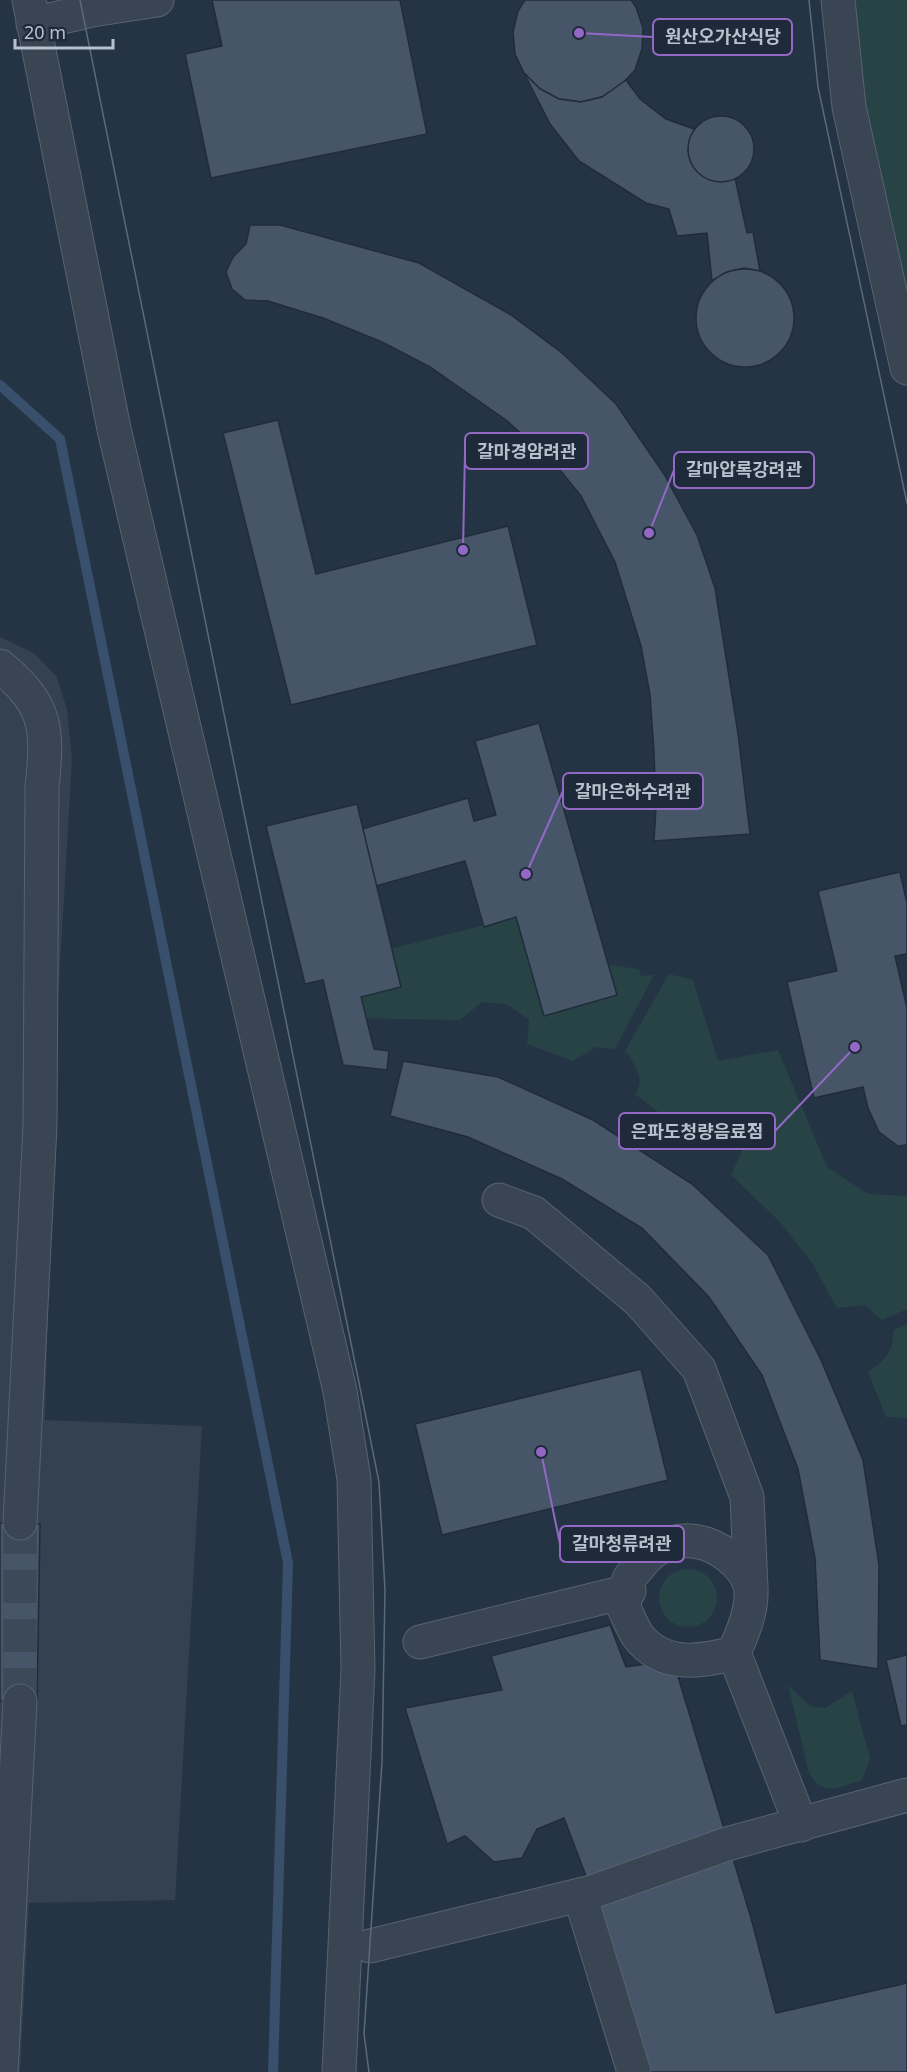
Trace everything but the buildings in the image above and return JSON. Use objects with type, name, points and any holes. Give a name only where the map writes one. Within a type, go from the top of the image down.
[{"type":"street","points":[[158,0],[92,10],[31,12],[114,429],[340,1391],[354,1479],[358,1670],[339,2072]]},
{"type":"street","points":[[838,0],[849,107],[907,368]]},
{"type":"street","points":[[0,666],[16,679],[38,706],[47,743],[42,788],[40,1126],[20,1523]]},
{"type":"street","points":[[499,1200],[534,1213],[630,1293],[699,1369],[747,1497],[751,1589],[746,1623],[734,1653],[801,1825]]},
{"type":"street","points":[[734,1653],[704,1661],[673,1660],[639,1637],[623,1606],[629,1592],[629,1580],[647,1556],[665,1544],[685,1539],[709,1543],[728,1555],[743,1570],[751,1589]]},
{"type":"street","points":[[420,1642],[629,1592]]},
{"type":"street","points":[[1,2072],[20,1701]]},
{"type":"street","points":[[370,1946],[580,1895],[727,1844],[907,1795]]},
{"type":"street","points":[[580,1895],[634,2072]]},
{"type":"shaded area","points":[[0,637],[34,653],[57,677],[67,710],[72,759],[54,1069],[45,1420],[202,1426],[175,1900],[29,1903],[20,2072],[0,2072]]},
{"type":"green space","points":[[838,0],[907,0],[907,345]]},
{"type":"green space","points":[[516,917],[545,1016],[617,995],[609,965],[639,969],[641,976],[654,975],[615,1049],[596,1047],[573,1061],[527,1044],[529,1020],[507,1004],[482,1002],[460,1020],[349,1018],[324,966]]},
{"type":"green space","points":[[669,974],[693,980],[718,1061],[778,1050],[827,1167],[868,1194],[907,1196],[907,1309],[882,1320],[865,1305],[837,1308],[812,1263],[780,1222],[731,1175],[742,1151],[736,1135],[728,1124],[699,1114],[679,1128],[635,1094],[639,1082],[638,1072],[625,1051]]},
{"type":"green space","points":[[907,1324],[907,1418],[886,1417],[868,1372],[888,1354],[892,1344],[893,1330]]},
{"type":"green space","points":[[688,1569],[699,1571],[709,1577],[715,1587],[717,1598],[715,1609],[709,1619],[699,1625],[688,1627],[677,1625],[667,1619],[661,1609],[659,1598],[661,1587],[667,1577],[677,1571]]},
{"type":"green space","points":[[788,1685],[810,1706],[825,1708],[852,1691],[870,1759],[862,1780],[832,1789],[820,1786],[815,1781],[809,1773]]},
{"type":"waterway","points":[[0,385],[60,439],[288,1563],[273,2072]]},
{"type":"tunnel","points":[[20,1523],[20,1701]]},
{"type":"tram line","points":[[80,0],[379,1482],[385,1590],[382,1762],[364,2034],[369,2072]]},
{"type":"tram line","points":[[809,0],[818,87],[907,503]]},
{"type":"place","name":"원산오가산식당","points":[[579,33]]},
{"type":"place","name":"갈마압록강려관","points":[[649,533]]},
{"type":"place","name":"갈마경암려관","points":[[463,550]]},
{"type":"place","name":"갈마은하수려관","points":[[526,874]]},
{"type":"place","name":"은파도청량음료점","points":[[855,1047]]},
{"type":"place","name":"갈마청류려관","points":[[541,1452]]}]
